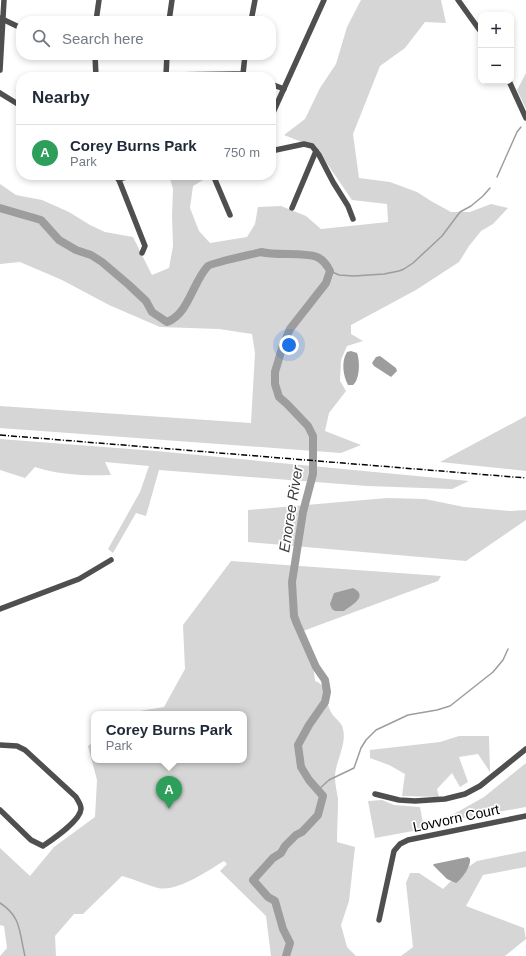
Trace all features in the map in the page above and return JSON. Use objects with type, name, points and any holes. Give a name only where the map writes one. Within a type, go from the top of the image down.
[{"type":"street","points":[[0,70],[1,19],[4,0]]},
{"type":"street","points":[[97,16],[99,0]]},
{"type":"street","points":[[170,16],[172,0]]},
{"type":"street","points":[[252,16],[255,0]]},
{"type":"street","points":[[276,106],[324,0]]},
{"type":"street","points":[[458,0],[478,28]]},
{"type":"street","points":[[1,19],[16,26]]},
{"type":"street","points":[[95,60],[96,72]]},
{"type":"street","points":[[166,72],[167,60]]},
{"type":"street","points":[[243,72],[244,60]]},
{"type":"street","points":[[510,84],[526,118]]},
{"type":"street","points":[[276,86],[284,89]]},
{"type":"street","points":[[0,93],[16,103]]},
{"type":"street","points":[[276,150],[306,144],[312,146],[348,206],[353,219]]},
{"type":"street","points":[[292,208],[316,152]]},
{"type":"street","points":[[119,180],[145,246],[142,254]]},
{"type":"street","points":[[215,180],[230,215]]},
{"type":"street","points":[[0,609],[79,579],[111,560]]},
{"type":"street","points":[[0,745],[17,746],[25,750],[76,797],[81,808],[73,822],[43,846],[31,840],[0,810]]},
{"type":"street","points":[[375,794],[399,800],[415,801],[445,799],[465,794],[480,786],[526,749]]},
{"type":"street","name":"Lovvorn Court","points":[[379,920],[394,851],[400,844],[408,840],[526,816]]},
{"type":"shaded area","points":[[361,0],[441,0],[446,23],[425,22],[405,48],[380,66],[353,134],[359,178],[390,182],[417,192],[451,212],[470,212],[491,204],[508,208],[493,224],[481,231],[459,262],[416,290],[351,325],[351,334],[363,341],[347,346],[341,360],[340,381],[346,391],[329,413],[325,431],[361,445],[341,453],[0,428],[0,406],[251,423],[255,353],[252,334],[219,329],[160,327],[109,305],[62,280],[20,262],[0,264],[0,184],[16,195],[42,200],[69,212],[105,232],[133,237],[152,275],[169,268],[173,246],[173,189],[170,180],[203,180],[193,186],[190,208],[199,231],[210,243],[247,237],[255,224],[258,207],[281,206],[306,216],[321,229],[388,222],[387,204],[352,200],[315,146],[284,135],[305,119],[320,88],[336,64],[347,27]]},
{"type":"shaded area","points":[[526,73],[526,109],[517,90]]},
{"type":"shaded area","points":[[351,351],[357,353],[359,370],[357,379],[353,385],[348,385],[343,364],[347,352]]},
{"type":"shaded area","points":[[380,356],[396,368],[397,371],[391,377],[374,366],[372,363],[376,357]]},
{"type":"shaded area","points":[[526,416],[526,471],[440,462]]},
{"type":"shaded area","points":[[0,439],[156,451],[469,481],[452,489],[367,486],[159,470],[146,516],[136,513],[113,553],[108,549],[140,492],[149,466],[105,462],[111,475],[82,475],[63,473],[35,467],[25,478],[0,470]]},
{"type":"shaded area","points":[[387,498],[425,499],[464,507],[511,511],[526,510],[526,520],[466,561],[248,542],[248,510]]},
{"type":"shaded area","points":[[231,561],[441,576],[438,581],[303,631],[315,681],[322,686],[329,708],[341,724],[344,735],[335,777],[338,799],[337,842],[355,847],[349,901],[341,925],[347,947],[356,956],[271,956],[266,916],[220,871],[227,864],[224,861],[192,880],[174,887],[158,888],[122,876],[83,914],[74,914],[55,936],[56,956],[0,956],[7,948],[4,926],[0,925],[0,848],[30,876],[54,847],[95,817],[97,780],[92,763],[247,763],[247,711],[140,711],[164,707],[185,669],[183,625]]},
{"type":"shaded area","points":[[353,588],[358,591],[359,594],[358,600],[355,603],[344,611],[335,611],[332,609],[330,604],[334,593]]},
{"type":"shaded area","points":[[459,736],[489,736],[490,772],[478,754],[459,757],[468,782],[460,787],[452,773],[437,789],[439,797],[402,796],[405,774],[389,765],[370,758],[370,750],[440,742]]},
{"type":"shaded area","points":[[91,744],[91,757],[88,746]]},
{"type":"shaded area","points":[[526,763],[526,807],[464,818],[452,815],[484,797]]},
{"type":"shaded area","points":[[382,800],[394,805],[420,807],[424,829],[375,838],[368,801]]},
{"type":"shaded area","points":[[526,851],[526,867],[483,875],[466,906],[524,928],[526,939],[505,956],[401,956],[413,947],[406,883],[410,873],[419,873],[443,889],[459,873],[477,861]]},
{"type":"shaded area","points":[[468,857],[470,862],[468,869],[456,883],[447,879],[433,865],[434,864]]},
{"type":"waterway","points":[[497,177],[517,132],[521,127]]},
{"type":"waterway","points":[[330,271],[339,275],[354,276],[384,274],[404,269],[413,263],[442,236],[460,212],[471,206],[490,188]]},
{"type":"waterway","name":"Enoree River","points":[[0,208],[41,220],[59,240],[76,250],[91,255],[102,262],[146,301],[152,312],[167,322],[181,312],[198,280],[208,266],[217,263],[261,252],[305,255],[319,258],[325,263],[330,271],[326,283],[290,329],[283,345],[275,372],[275,384],[279,397],[308,426],[313,436],[313,474],[303,512],[292,582],[294,616],[316,667],[325,680],[327,692],[325,702],[309,725],[298,745],[301,767],[309,780],[323,796],[318,815],[302,832],[296,835],[285,846],[281,853],[273,858],[253,880],[268,897],[275,901],[283,929],[290,943],[286,956]]},
{"type":"waterway","points":[[318,790],[329,780],[354,768],[361,748],[366,740],[376,730],[408,715],[450,706],[493,672],[503,660],[508,649]]},
{"type":"waterway","points":[[0,903],[7,908],[16,920],[25,956]]},
{"type":"railway","points":[[0,435],[526,478]]},
{"type":"place","name":"Corey Burns Park","points":[[169,809]]}]
